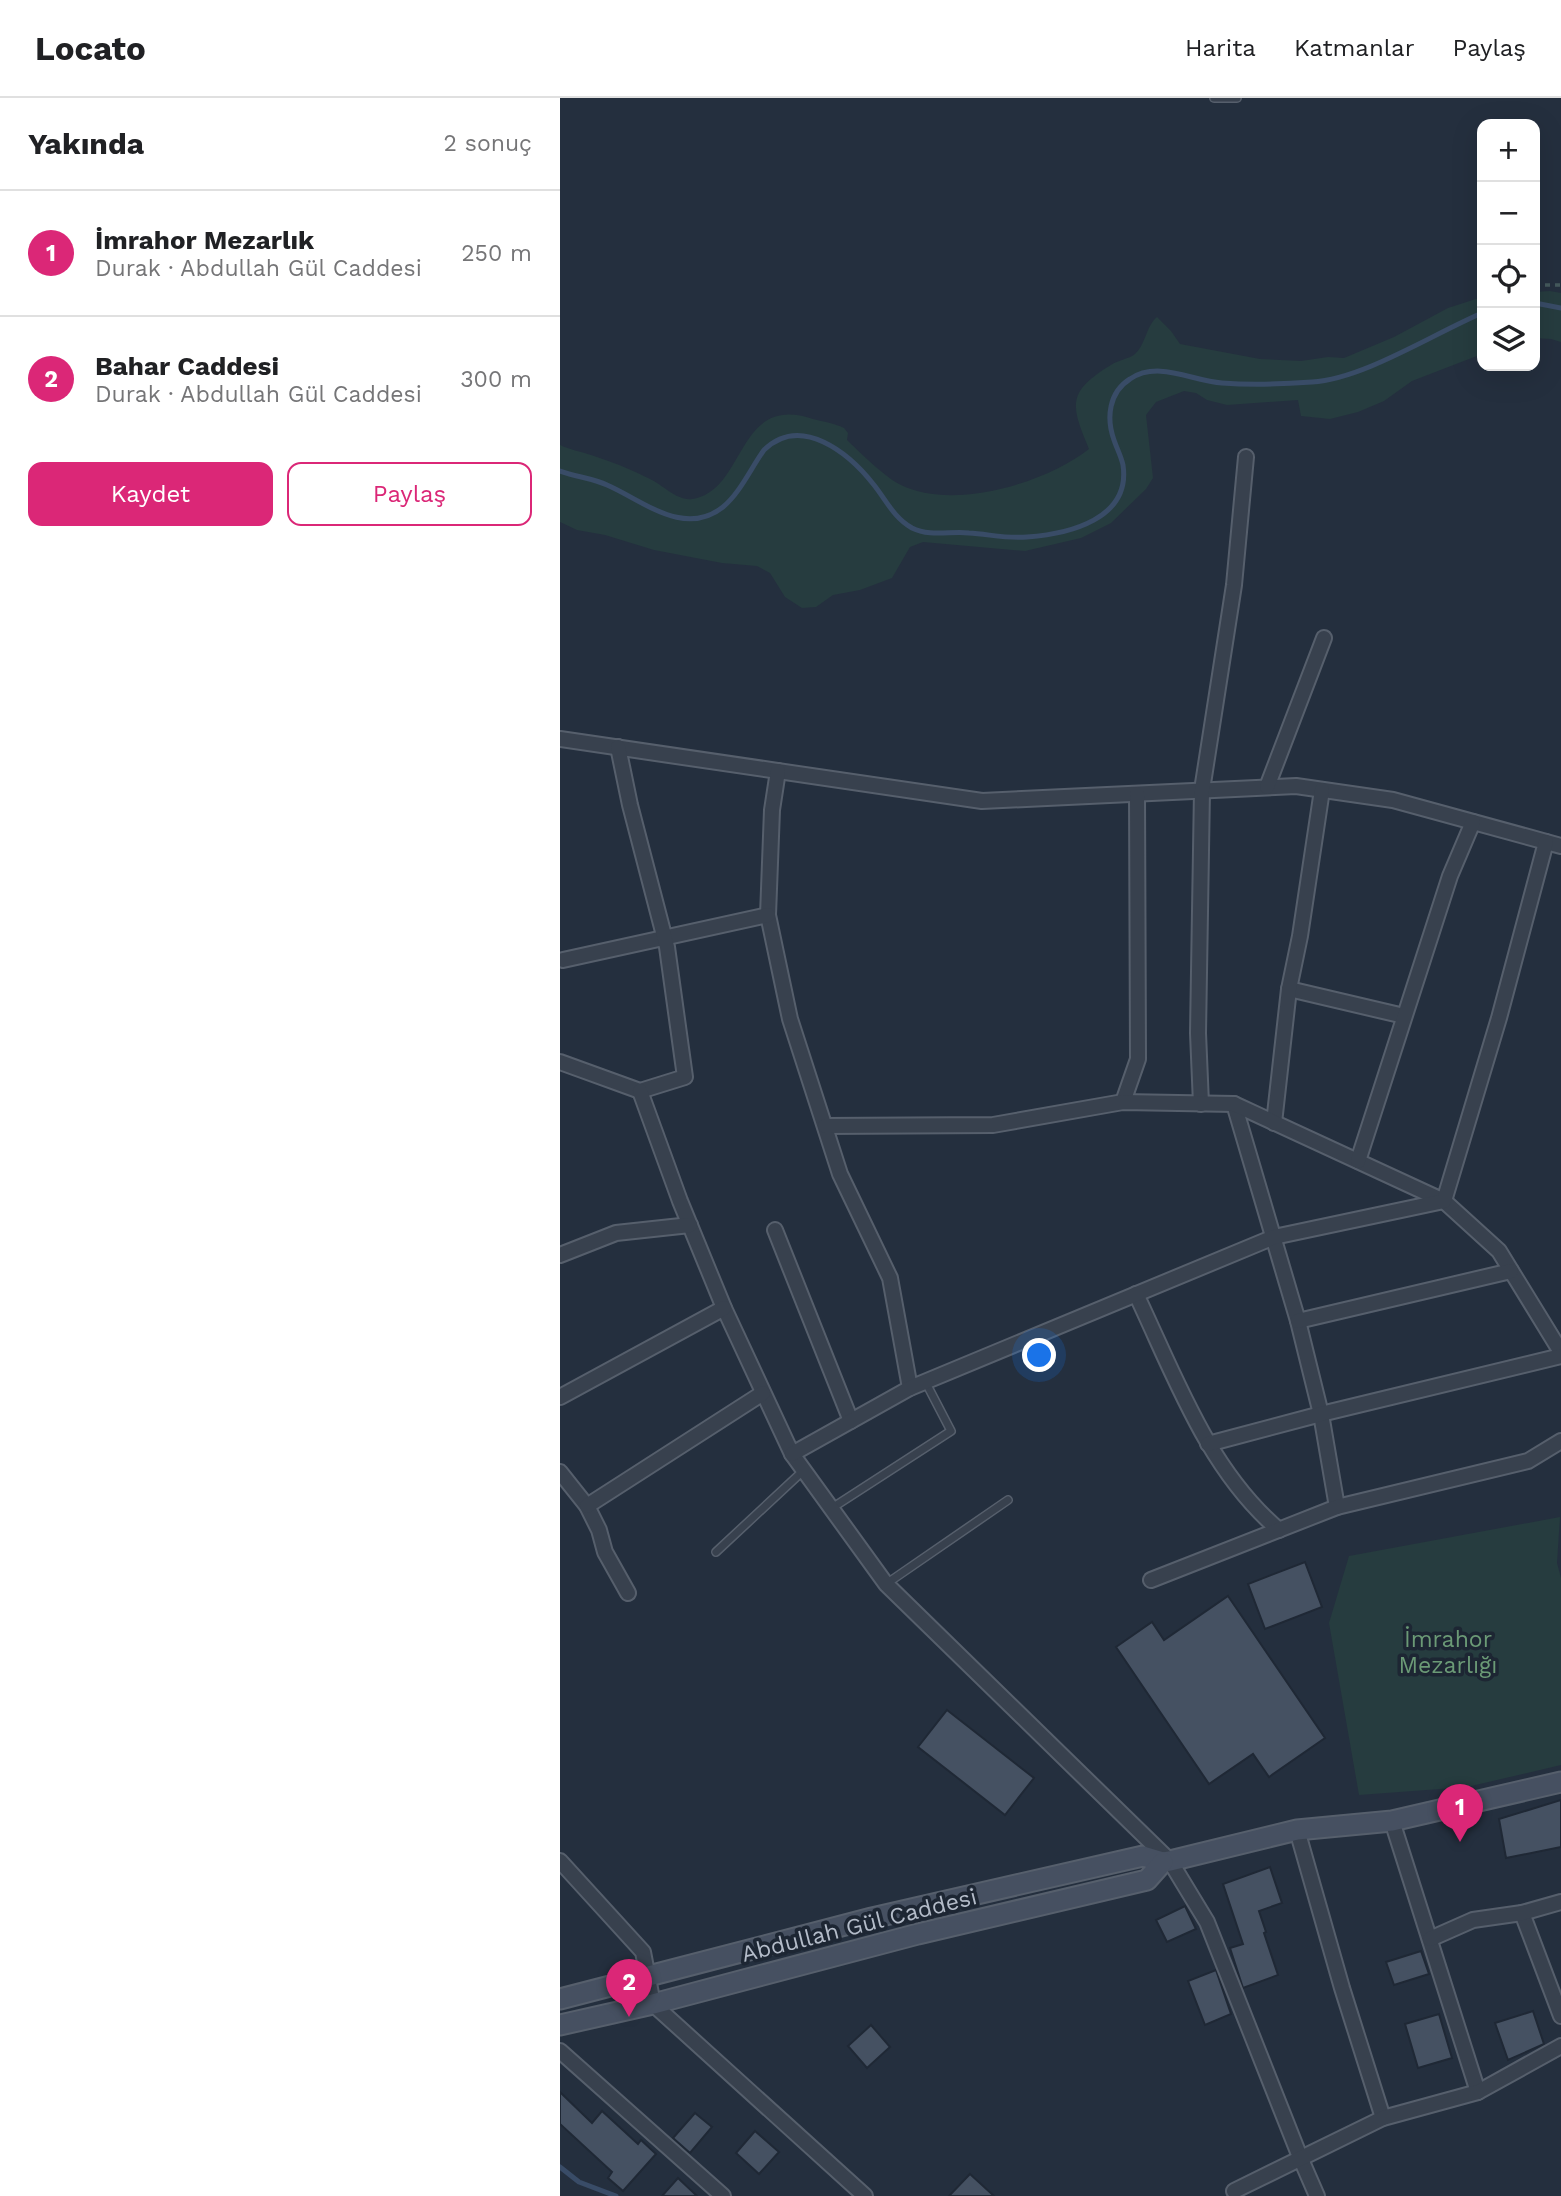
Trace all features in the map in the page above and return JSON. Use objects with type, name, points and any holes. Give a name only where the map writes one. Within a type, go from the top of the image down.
[{"type":"street","points":[[1201,1104],[1198,1033],[1202,790],[1234,585],[1247,457]]},
{"type":"street","points":[[1267,788],[1324,638]]},
{"type":"street","points":[[560,739],[982,801],[1296,786],[1393,800],[1554,844],[1444,1201]]},
{"type":"street","points":[[560,1062],[640,1091],[685,1077],[664,937],[618,747]]},
{"type":"street","points":[[778,771],[772,810],[768,915],[790,1019],[840,1174],[890,1278],[910,1388]]},
{"type":"street","points":[[1274,1123],[1289,989],[1300,936],[1322,790]]},
{"type":"street","points":[[1123,1102],[1138,1059],[1137,793]]},
{"type":"street","points":[[1358,1161],[1450,876],[1473,822]]},
{"type":"street","points":[[563,960],[768,915]]},
{"type":"street","points":[[1289,989],[1404,1016]]},
{"type":"street","points":[[640,1091],[724,1308],[792,1454],[886,1584],[1167,1861],[1208,1922],[1317,2196]]},
{"type":"street","points":[[825,1126],[993,1125],[1123,1102],[1234,1104],[1444,1201],[1499,1251],[1561,1354],[1208,1444]]},
{"type":"street","points":[[1234,1104],[1298,1321],[1321,1414],[1338,1507]]},
{"type":"street","points":[[792,1454],[925,1381],[1273,1237],[1444,1201]]},
{"type":"street","points":[[560,1255],[615,1233],[690,1225]]},
{"type":"street","points":[[775,1230],[851,1421]]},
{"type":"street","points":[[1298,1321],[1511,1271]]},
{"type":"street","points":[[1136,1294],[1208,1444],[1257,1512],[1279,1530]]},
{"type":"street","points":[[560,1397],[724,1308]]},
{"type":"street","points":[[587,1506],[763,1393]]},
{"type":"street","points":[[1151,1580],[1338,1507],[1528,1461],[1561,1441]]},
{"type":"street","points":[[560,1472],[587,1506],[605,1552],[628,1592]]},
{"type":"street","name":"Abdullah Gül Caddesi","points":[[560,1999],[872,1918],[1143,1856],[1167,1861],[1297,1830],[1392,1821],[1561,1782]]},
{"type":"street","points":[[1392,1821],[1478,2092]]},
{"type":"street","points":[[1297,1830],[1383,2118]]},
{"type":"street","points":[[560,1861],[643,1952],[653,2004],[865,2196]]},
{"type":"street","name":"Abdullah Gül Caddesi","points":[[560,2025],[653,2004],[918,1934],[1147,1880],[1167,1861]]},
{"type":"street","points":[[1430,1939],[1473,1920],[1522,1913],[1561,1902]]},
{"type":"street","points":[[1522,1913],[1561,2016]]},
{"type":"street","points":[[1234,2192],[1383,2118],[1478,2092],[1561,2046]]},
{"type":"street","points":[[560,2051],[723,2196]]},
{"type":"lane","points":[[1214,98],[1237,98]]},
{"type":"lane","points":[[832,1508],[951,1431],[925,1381]]},
{"type":"lane","points":[[716,1552],[804,1470]]},
{"type":"lane","points":[[886,1584],[1008,1500]]},
{"type":"path","points":[[1540,285],[1561,285]]},
{"type":"green space","points":[[1540,292],[1561,293],[1561,342],[1540,338]]},
{"type":"green space","points":[[1477,299],[1477,356],[1412,381],[1384,401],[1358,412],[1330,419],[1301,416],[1298,400],[1227,405],[1184,391],[1156,402],[1146,415],[1153,478],[1146,489],[1111,523],[1081,538],[1025,551],[923,542],[910,547],[892,578],[860,590],[833,595],[816,607],[802,608],[785,597],[770,573],[757,566],[722,563],[654,550],[605,535],[577,530],[560,522],[560,445],[621,466],[676,495],[692,499],[710,492],[723,479],[755,431],[769,419],[788,415],[844,428],[851,444],[901,485],[922,492],[946,495],[998,490],[1049,473],[1089,449],[1076,411],[1080,392],[1096,375],[1135,354],[1157,317],[1180,344],[1260,359],[1301,361],[1328,357],[1344,358],[1394,337],[1448,308]]},
{"type":"green space","name":"İmrahor Mezarlığı","points":[[1560,1517],[1557,1563],[1561,1578],[1561,1765],[1467,1787],[1359,1795],[1329,1623],[1349,1556]]},
{"type":"building","points":[[1305,1562],[1322,1607],[1265,1629],[1248,1584]]},
{"type":"building","points":[[1228,1596],[1325,1738],[1269,1777],[1253,1754],[1209,1784],[1116,1647],[1152,1622],[1164,1640]]},
{"type":"building","points":[[947,1710],[1034,1778],[1005,1815],[918,1747]]},
{"type":"building","points":[[1561,1800],[1561,1847],[1506,1858],[1499,1819]]},
{"type":"building","points":[[1270,1867],[1282,1903],[1259,1911],[1278,1975],[1243,1988],[1230,1948],[1243,1944],[1223,1884]]},
{"type":"building","points":[[1185,1906],[1196,1929],[1167,1942],[1156,1920]]},
{"type":"building","points":[[1421,1951],[1429,1974],[1394,1985],[1386,1962]]},
{"type":"building","points":[[1216,1970],[1231,2014],[1205,2025],[1188,1981]]},
{"type":"building","points":[[1533,2011],[1544,2044],[1508,2060],[1495,2023]]},
{"type":"building","points":[[1439,2014],[1452,2058],[1418,2068],[1405,2024]]},
{"type":"building","points":[[871,2025],[890,2047],[867,2068],[848,2046]]},
{"type":"building","points":[[560,2092],[592,2123],[602,2111],[638,2144],[641,2140],[656,2154],[623,2191],[608,2178],[612,2172],[560,2124]]},
{"type":"building","points":[[695,2113],[712,2127],[690,2153],[673,2138]]},
{"type":"building","points":[[755,2131],[779,2152],[759,2174],[736,2153]]},
{"type":"building","points":[[970,2174],[994,2196],[949,2196]]},
{"type":"building","points":[[678,2178],[697,2196],[662,2196]]},
{"type":"waterway","points":[[1540,304],[1561,308]]},
{"type":"waterway","points":[[560,471],[601,483],[664,513],[693,519],[708,516],[723,507],[740,488],[764,450],[778,440],[793,436],[808,437],[824,442],[851,461],[874,485],[895,514],[919,531],[1012,537],[1044,535],[1078,527],[1094,520],[1107,511],[1117,499],[1123,483],[1123,465],[1112,432],[1110,414],[1114,398],[1123,384],[1130,379],[1152,371],[1233,384],[1332,379],[1398,354],[1477,315]]},
{"type":"waterway","points":[[560,2167],[579,2182],[616,2196]]},
{"type":"place","name":"İmrahor Mezarlık","points":[[1460,1842]]},
{"type":"place","name":"Bahar Caddesi","points":[[629,2017]]}]
